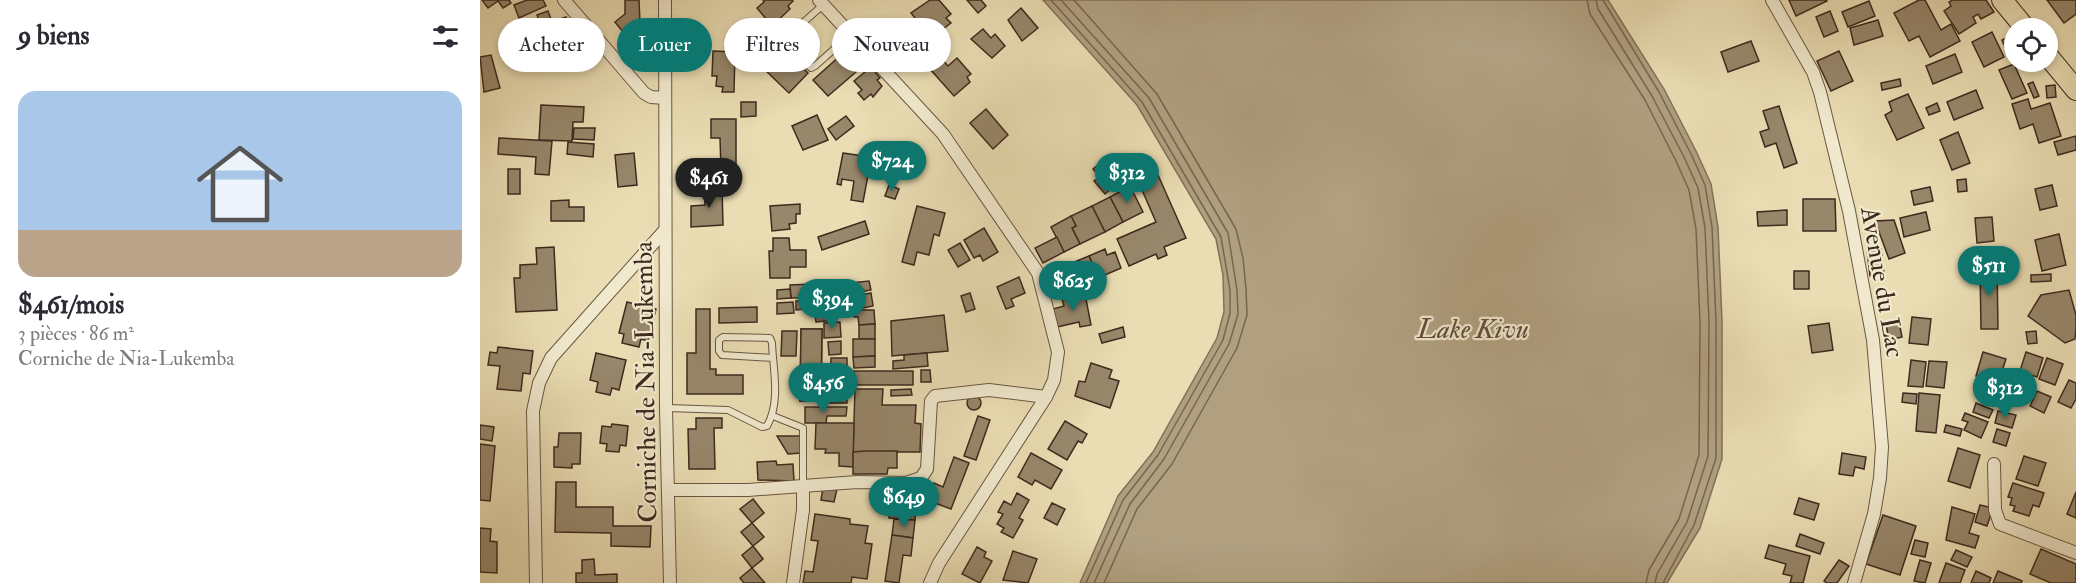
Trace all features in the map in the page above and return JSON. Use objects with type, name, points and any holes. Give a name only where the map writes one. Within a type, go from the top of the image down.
[{"type":"main road","points":[[2002,0],[2017,18]]},
{"type":"main road","points":[[2058,68],[2076,90]]},
{"type":"street","points":[[564,0],[644,93],[651,97],[665,98]]},
{"type":"street","name":"Corniche de Nia-Lukemba","points":[[665,0],[666,408],[670,490],[670,583]]},
{"type":"street","name":"Avenue du Lac","points":[[1772,0],[1813,72],[1820,92],[1849,211],[1873,340],[1882,447],[1880,478],[1874,514],[1854,583]]},
{"type":"street","points":[[821,2],[835,18]]},
{"type":"street","points":[[885,72],[943,134],[1038,273],[1058,352],[1054,380],[1046,397],[939,563],[930,583]]},
{"type":"street","points":[[536,583],[533,411],[539,383],[551,358],[665,230]]},
{"type":"street","points":[[670,490],[803,487],[856,482],[906,483],[921,478],[927,469],[931,401],[935,396],[989,390],[1046,397]]},
{"type":"street","points":[[1994,464],[1995,510],[2000,524],[2076,553]]},
{"type":"street","points":[[793,583],[803,510],[803,487]]},
{"type":"lane","points":[[821,2],[788,36],[792,46],[811,68],[832,51]]},
{"type":"lane","points":[[666,408],[728,410],[762,427],[767,426],[773,416],[775,382],[773,358],[770,338],[723,337],[719,340],[719,351],[722,355],[773,358]]},
{"type":"lane","points":[[773,416],[803,428],[803,487]]},
{"type":"water","name":"Lake Kivu","points":[[1043,0],[1608,0],[1664,89],[1696,151],[1711,184],[1718,227],[1722,321],[1722,459],[1700,528],[1667,583],[1080,583],[1118,496],[1153,452],[1217,338],[1224,312],[1223,275],[1216,239],[1137,105]]},
{"type":"building","points":[[482,0],[509,0],[511,3],[503,8],[498,1],[488,8]]},
{"type":"building","points":[[527,0],[543,0],[546,6],[519,18],[514,5]]},
{"type":"building","points":[[625,0],[639,0],[640,18],[620,18],[625,14]]},
{"type":"building","points":[[763,0],[793,1],[788,6],[790,9],[780,18],[765,18],[757,8],[764,2]]},
{"type":"building","points":[[930,0],[939,0],[951,14],[946,18],[915,18],[911,13]]},
{"type":"building","points":[[967,0],[981,0],[986,6],[978,13]]},
{"type":"building","points":[[1789,0],[1826,0],[1827,1],[1796,16]]},
{"type":"building","points":[[1919,0],[1925,0],[1941,30],[1951,24],[1960,41],[1930,57],[1919,36],[1909,41],[1894,13]]},
{"type":"building","points":[[1986,0],[1994,12],[1981,19],[1978,14],[1973,17],[1976,23],[1959,34],[1944,11],[1951,6],[1949,2]]},
{"type":"building","points":[[2047,0],[2076,0],[2076,14],[2064,23]]},
{"type":"building","points":[[1869,1],[1875,16],[1848,27],[1842,12]]},
{"type":"building","points":[[1021,8],[1038,28],[1022,41],[1008,20]]},
{"type":"building","points":[[548,11],[551,18],[538,18],[537,15]]},
{"type":"building","points":[[1830,11],[1838,31],[1824,37],[1816,17]]},
{"type":"building","points":[[1878,20],[1883,36],[1854,45],[1850,28]]},
{"type":"building","points":[[983,29],[991,38],[995,34],[1005,46],[992,58],[971,39]]},
{"type":"building","points":[[1992,32],[2004,57],[1984,67],[1972,42]]},
{"type":"building","points":[[1751,41],[1759,61],[1728,72],[1721,52]]},
{"type":"building","points":[[713,51],[724,52],[724,72],[734,72],[734,92],[722,92],[723,87],[716,86],[717,76],[712,76]]},
{"type":"building","points":[[1839,51],[1853,81],[1831,91],[1817,61]]},
{"type":"building","points":[[1955,54],[1962,72],[1933,84],[1926,66]]},
{"type":"building","points":[[491,55],[500,88],[484,92],[480,57]]},
{"type":"building","points":[[957,58],[971,74],[967,77],[970,82],[954,96],[933,72],[951,72],[951,63]]},
{"type":"building","points":[[832,63],[832,72],[856,72],[828,96],[813,80]]},
{"type":"building","points":[[2004,68],[2004,72],[2018,72],[2027,93],[2012,99],[1999,70]]},
{"type":"building","points":[[767,72],[807,72],[789,93]]},
{"type":"building","points":[[865,72],[875,72],[880,78],[877,80],[882,86],[873,97],[871,94],[864,100],[858,93],[862,90],[854,81]]},
{"type":"building","points":[[1900,79],[1901,86],[1882,90],[1881,83]]},
{"type":"building","points":[[2033,82],[2039,96],[2034,98],[2028,84]]},
{"type":"building","points":[[2055,85],[2056,97],[2047,98],[2046,86]]},
{"type":"building","points":[[1976,90],[1983,108],[1954,120],[1947,102]]},
{"type":"building","points":[[1908,94],[1924,128],[1897,140],[1885,115],[1892,111],[1889,102]]},
{"type":"building","points":[[2028,99],[2031,109],[2050,103],[2061,136],[2039,143],[2033,124],[2020,129],[2012,104]]},
{"type":"building","points":[[741,102],[756,102],[756,116],[741,117]]},
{"type":"building","points":[[1937,103],[1940,111],[1929,115],[1926,108]]},
{"type":"building","points":[[541,105],[584,107],[583,122],[573,122],[572,141],[539,140]]},
{"type":"building","points":[[1779,106],[1797,163],[1784,168],[1776,143],[1765,147],[1760,132],[1769,129],[1763,111]]},
{"type":"building","points":[[986,109],[1008,135],[993,149],[970,123]]},
{"type":"building","points":[[817,115],[828,140],[803,150],[792,126]]},
{"type":"building","points":[[846,116],[854,126],[836,140],[828,129]]},
{"type":"building","points":[[711,119],[736,119],[736,169],[721,169],[720,138],[711,138]]},
{"type":"building","points":[[574,128],[595,128],[594,140],[573,139]]},
{"type":"building","points":[[1958,132],[1970,163],[1952,170],[1940,140]]},
{"type":"building","points":[[2076,136],[2076,150],[2058,155],[2054,142]]},
{"type":"building","points":[[499,138],[552,141],[549,175],[535,174],[536,157],[498,154]]},
{"type":"building","points":[[568,142],[594,144],[593,157],[567,154]]},
{"type":"building","points":[[634,153],[637,185],[618,187],[615,155]]},
{"type":"building","points":[[843,153],[863,156],[861,169],[869,170],[863,202],[851,200],[854,181],[842,179],[841,185],[837,184]]},
{"type":"building","points":[[1110,155],[1127,175],[1105,194],[1094,181],[1100,177],[1093,169]]},
{"type":"building","points":[[1154,166],[1186,238],[1164,247],[1167,255],[1158,259],[1156,254],[1129,266],[1117,239],[1156,222],[1135,174]]},
{"type":"building","points":[[508,169],[520,169],[520,194],[508,194]]},
{"type":"building","points":[[1966,179],[1967,191],[1958,192],[1957,180]]},
{"type":"building","points":[[889,185],[899,189],[895,199],[885,196]]},
{"type":"building","points":[[2052,185],[2057,206],[2040,210],[2035,189]]},
{"type":"building","points":[[722,186],[723,225],[691,227],[691,206],[705,205],[704,187]]},
{"type":"building","points":[[1130,186],[1143,212],[1123,222],[1110,197]]},
{"type":"building","points":[[1930,187],[1933,201],[1914,205],[1911,191]]},
{"type":"building","points":[[1110,197],[1123,222],[1105,232],[1092,206]]},
{"type":"building","points":[[1803,199],[1835,199],[1836,231],[1803,231]]},
{"type":"building","points":[[569,200],[569,207],[584,207],[584,221],[551,221],[551,201]]},
{"type":"building","points":[[800,204],[800,214],[796,214],[796,223],[789,224],[790,229],[772,231],[770,206]]},
{"type":"building","points":[[917,206],[945,213],[939,236],[934,234],[929,255],[917,252],[914,265],[902,262]]},
{"type":"building","points":[[1092,206],[1105,232],[1080,244],[1072,228],[1076,226],[1071,216]]},
{"type":"building","points":[[1787,210],[1787,225],[1758,226],[1757,212]]},
{"type":"building","points":[[1926,212],[1930,230],[1904,237],[1900,218]]},
{"type":"building","points":[[1071,216],[1076,226],[1072,228],[1080,244],[1064,252],[1051,227]]},
{"type":"building","points":[[1992,217],[1994,241],[1977,243],[1975,218]]},
{"type":"building","points":[[1894,220],[1905,253],[1889,259],[1875,221]]},
{"type":"building","points":[[865,221],[869,234],[822,250],[818,237]]},
{"type":"building","points":[[984,228],[998,252],[983,261],[980,255],[974,258],[964,240]]},
{"type":"building","points":[[2059,234],[2066,265],[2042,271],[2035,240]]},
{"type":"building","points":[[1057,237],[1064,252],[1043,263],[1035,248]]},
{"type":"building","points":[[773,238],[789,238],[790,250],[806,250],[806,267],[790,267],[790,278],[770,278],[769,251],[773,251]]},
{"type":"building","points":[[960,243],[970,260],[958,267],[948,250]]},
{"type":"building","points":[[554,247],[557,310],[516,312],[514,278],[520,278],[520,265],[537,264],[536,248]]},
{"type":"building","points":[[1105,249],[1107,255],[1115,252],[1121,268],[1098,278],[1089,256]]},
{"type":"building","points":[[1881,249],[1884,274],[1870,276],[1867,250]]},
{"type":"building","points":[[1089,256],[1098,278],[1071,288],[1064,270],[1073,266],[1072,263]]},
{"type":"building","points":[[1997,265],[1998,329],[1981,329],[1980,266]]},
{"type":"building","points":[[1794,271],[1809,271],[1809,289],[1794,289]]},
{"type":"building","points":[[2051,274],[2051,281],[2031,282],[2031,275]]},
{"type":"building","points":[[1019,277],[1025,293],[1011,299],[1014,306],[1006,309],[997,287]]},
{"type":"building","points":[[869,281],[871,290],[850,294],[849,291],[843,292],[841,284]]},
{"type":"building","points":[[835,283],[835,297],[791,298],[790,285]]},
{"type":"building","points":[[790,289],[791,298],[777,299],[777,290]]},
{"type":"building","points":[[2069,290],[2076,315],[2076,327],[2075,339],[2065,343],[2028,316],[2041,295]]},
{"type":"building","points":[[871,293],[873,306],[853,310],[851,297]]},
{"type":"building","points":[[970,293],[975,309],[966,312],[961,296]]},
{"type":"building","points":[[1085,294],[1091,325],[1080,327],[1079,322],[1057,327],[1053,309],[1064,306],[1062,299]]},
{"type":"building","points":[[820,299],[821,307],[833,306],[834,320],[816,322],[814,308],[796,310],[796,301]]},
{"type":"building","points":[[627,302],[656,309],[648,341],[641,339],[639,347],[622,343],[624,334],[619,333]]},
{"type":"building","points":[[793,302],[794,313],[777,314],[777,303]]},
{"type":"building","points":[[757,307],[757,322],[719,323],[719,308]]},
{"type":"building","points":[[696,309],[710,309],[710,369],[716,369],[716,375],[743,375],[743,394],[687,394],[687,353],[696,353]]},
{"type":"building","points":[[854,310],[874,310],[875,324],[859,325],[858,317],[854,317]]},
{"type":"building","points":[[944,315],[948,351],[892,356],[891,321]]},
{"type":"building","points":[[1912,317],[1931,319],[1928,345],[1909,343]]},
{"type":"building","points":[[840,322],[841,337],[824,338],[824,323]]},
{"type":"building","points":[[1899,322],[1902,337],[1889,340],[1886,325]]},
{"type":"building","points":[[1829,323],[1833,350],[1812,353],[1808,326]]},
{"type":"building","points":[[875,324],[875,339],[859,339],[859,325]]},
{"type":"building","points":[[1123,327],[1125,337],[1102,343],[1099,334]]},
{"type":"building","points":[[801,329],[822,329],[821,401],[800,401]]},
{"type":"building","points":[[801,329],[822,329],[821,401],[800,401]]},
{"type":"building","points":[[782,331],[797,331],[796,356],[781,356]]},
{"type":"building","points":[[2036,331],[2037,343],[2028,344],[2026,332]]},
{"type":"building","points":[[853,339],[875,339],[875,356],[853,357]]},
{"type":"building","points":[[841,341],[841,354],[829,355],[828,342]]},
{"type":"building","points":[[498,347],[533,351],[530,374],[523,373],[521,391],[497,389],[500,366],[488,365],[490,352],[497,353]]},
{"type":"building","points":[[1983,352],[2006,359],[1998,383],[1976,376]]},
{"type":"building","points":[[2026,352],[2043,358],[2037,377],[2020,371]]},
{"type":"building","points":[[596,353],[626,360],[619,390],[612,388],[610,395],[596,392],[598,382],[590,380]]},
{"type":"building","points":[[927,353],[928,366],[893,369],[893,361],[904,360],[904,355]]},
{"type":"building","points":[[875,356],[875,367],[854,368],[853,357]]},
{"type":"building","points":[[831,358],[847,358],[847,403],[830,403]]},
{"type":"building","points":[[2047,358],[2063,364],[2055,385],[2039,379]]},
{"type":"building","points":[[1911,360],[1926,362],[1923,387],[1908,386]]},
{"type":"building","points":[[1929,361],[1947,362],[1944,388],[1926,386]]},
{"type":"building","points":[[1091,363],[1112,370],[1109,378],[1119,381],[1110,408],[1075,396],[1079,381],[1085,382]]},
{"type":"building","points":[[921,370],[930,370],[931,382],[921,382]]},
{"type":"building","points":[[854,371],[913,371],[913,385],[854,385]]},
{"type":"building","points":[[2069,380],[2076,383],[2076,399],[2071,408],[2058,402]]},
{"type":"building","points":[[855,389],[883,389],[882,405],[916,405],[915,423],[921,424],[920,452],[853,452]]},
{"type":"building","points":[[911,389],[912,395],[891,396],[891,390]]},
{"type":"building","points":[[2037,391],[2051,397],[2044,413],[2030,406]]},
{"type":"building","points":[[1903,393],[1917,394],[1916,404],[1902,402]]},
{"type":"building","points":[[1919,393],[1940,395],[1936,433],[1916,431]]},
{"type":"building","points":[[971,396],[977,396],[981,403],[977,410],[971,410],[967,406],[967,400]]},
{"type":"building","points":[[1976,403],[1993,410],[1989,418],[1973,412]]},
{"type":"building","points":[[805,407],[847,407],[846,416],[827,416],[826,423],[805,423]]},
{"type":"building","points":[[1998,411],[2016,415],[2012,428],[1995,423]]},
{"type":"building","points":[[1965,413],[1988,422],[1981,438],[1964,430],[1968,422],[1962,420]]},
{"type":"building","points":[[978,416],[990,420],[976,460],[964,456]]},
{"type":"building","points":[[696,418],[722,418],[722,428],[714,428],[715,469],[689,469],[688,429],[696,429]]},
{"type":"building","points":[[1065,421],[1087,434],[1082,443],[1078,441],[1067,460],[1048,449]]},
{"type":"building","points":[[816,423],[854,423],[853,467],[839,466],[839,453],[825,453],[826,449],[815,449]]},
{"type":"building","points":[[612,424],[628,426],[626,446],[620,445],[619,452],[606,451],[607,444],[600,443],[602,426],[611,427]]},
{"type":"building","points":[[480,425],[494,427],[492,441],[480,439]]},
{"type":"building","points":[[1946,425],[1962,429],[1960,436],[1944,432]]},
{"type":"building","points":[[1997,429],[2010,433],[2006,446],[1993,442]]},
{"type":"building","points":[[559,433],[581,433],[580,464],[572,464],[572,468],[554,467],[554,447],[558,447]]},
{"type":"building","points":[[777,436],[800,436],[801,453],[788,454]]},
{"type":"building","points":[[480,444],[495,446],[490,501],[480,500]]},
{"type":"building","points":[[1958,448],[1980,455],[1970,488],[1948,481]]},
{"type":"building","points":[[897,451],[897,468],[888,468],[887,474],[853,474],[853,452]]},
{"type":"building","points":[[1031,453],[1062,470],[1051,489],[1035,480],[1032,485],[1018,477]]},
{"type":"building","points":[[1842,453],[1866,457],[1864,469],[1855,467],[1853,476],[1839,474]]},
{"type":"building","points":[[2024,456],[2046,463],[2038,486],[2016,479]]},
{"type":"building","points":[[954,457],[969,463],[951,509],[927,500],[934,483],[943,487]]},
{"type":"building","points":[[776,461],[777,465],[793,464],[794,481],[758,480],[757,462]]},
{"type":"building","points":[[556,482],[576,482],[576,507],[613,507],[613,526],[651,526],[650,547],[611,546],[611,533],[555,532]]},
{"type":"building","points":[[2013,483],[2044,493],[2039,507],[2033,505],[2029,516],[2013,511],[2015,506],[2010,505],[2012,498],[2008,497]]},
{"type":"building","points":[[823,487],[837,489],[834,502],[821,500]]},
{"type":"building","points":[[2076,492],[2076,518],[2067,514]]},
{"type":"building","points":[[1017,493],[1029,500],[1019,518],[1023,520],[1013,538],[1001,532],[1004,528],[997,524],[1003,514],[998,512],[1004,501],[1011,505]]},
{"type":"building","points":[[1799,498],[1819,504],[1814,520],[1794,514]]},
{"type":"building","points":[[753,499],[764,513],[752,523],[740,509]]},
{"type":"building","points":[[1052,503],[1065,509],[1057,525],[1044,518]]},
{"type":"building","points":[[890,504],[916,506],[915,520],[889,518]]},
{"type":"building","points":[[1980,505],[1993,508],[1987,526],[1975,522]]},
{"type":"building","points":[[1952,507],[1975,514],[1969,533],[1979,536],[1975,548],[1946,540]]},
{"type":"building","points":[[815,514],[850,519],[850,524],[868,526],[865,543],[872,544],[867,579],[852,577],[851,583],[803,583],[805,571],[813,572],[818,541],[811,540]]},
{"type":"building","points":[[1883,515],[1916,526],[1900,575],[1866,564]]},
{"type":"building","points":[[894,519],[915,520],[913,538],[892,535]]},
{"type":"building","points":[[752,523],[764,537],[753,546],[741,532]]},
{"type":"building","points":[[480,528],[491,529],[490,541],[497,542],[497,573],[480,572]]},
{"type":"building","points":[[1800,534],[1824,543],[1820,554],[1796,546]]},
{"type":"building","points":[[892,535],[913,538],[911,556],[903,555],[899,583],[885,581]]},
{"type":"building","points":[[1915,540],[1928,543],[1925,557],[1911,554]]},
{"type":"building","points":[[1769,545],[1810,556],[1803,583],[1790,583],[1792,576],[1783,574],[1786,564],[1765,558]]},
{"type":"building","points":[[753,546],[763,559],[752,568],[742,555]]},
{"type":"building","points":[[977,547],[986,552],[984,557],[992,561],[980,583],[962,574]]},
{"type":"building","points":[[2041,549],[2076,564],[2076,583],[2051,583],[2030,574]]},
{"type":"building","points":[[1956,550],[1972,557],[1967,567],[1951,560]]},
{"type":"building","points":[[1013,551],[1037,559],[1028,583],[1003,580]]},
{"type":"building","points":[[594,559],[595,575],[617,574],[617,583],[576,583],[576,573],[582,573],[582,560]]},
{"type":"building","points":[[1839,560],[1849,566],[1837,583],[1827,583],[1824,581]]},
{"type":"building","points":[[1920,560],[1931,563],[1925,583],[1914,581]]},
{"type":"building","points":[[1946,563],[1965,570],[1960,583],[1939,583]]},
{"type":"building","points":[[752,568],[765,583],[744,583],[740,578]]},
{"type":"building","points":[[1976,571],[1991,578],[1989,583],[1971,583]]},
{"type":"building","points":[[1998,571],[2022,581],[2021,583],[1993,583]]}]
